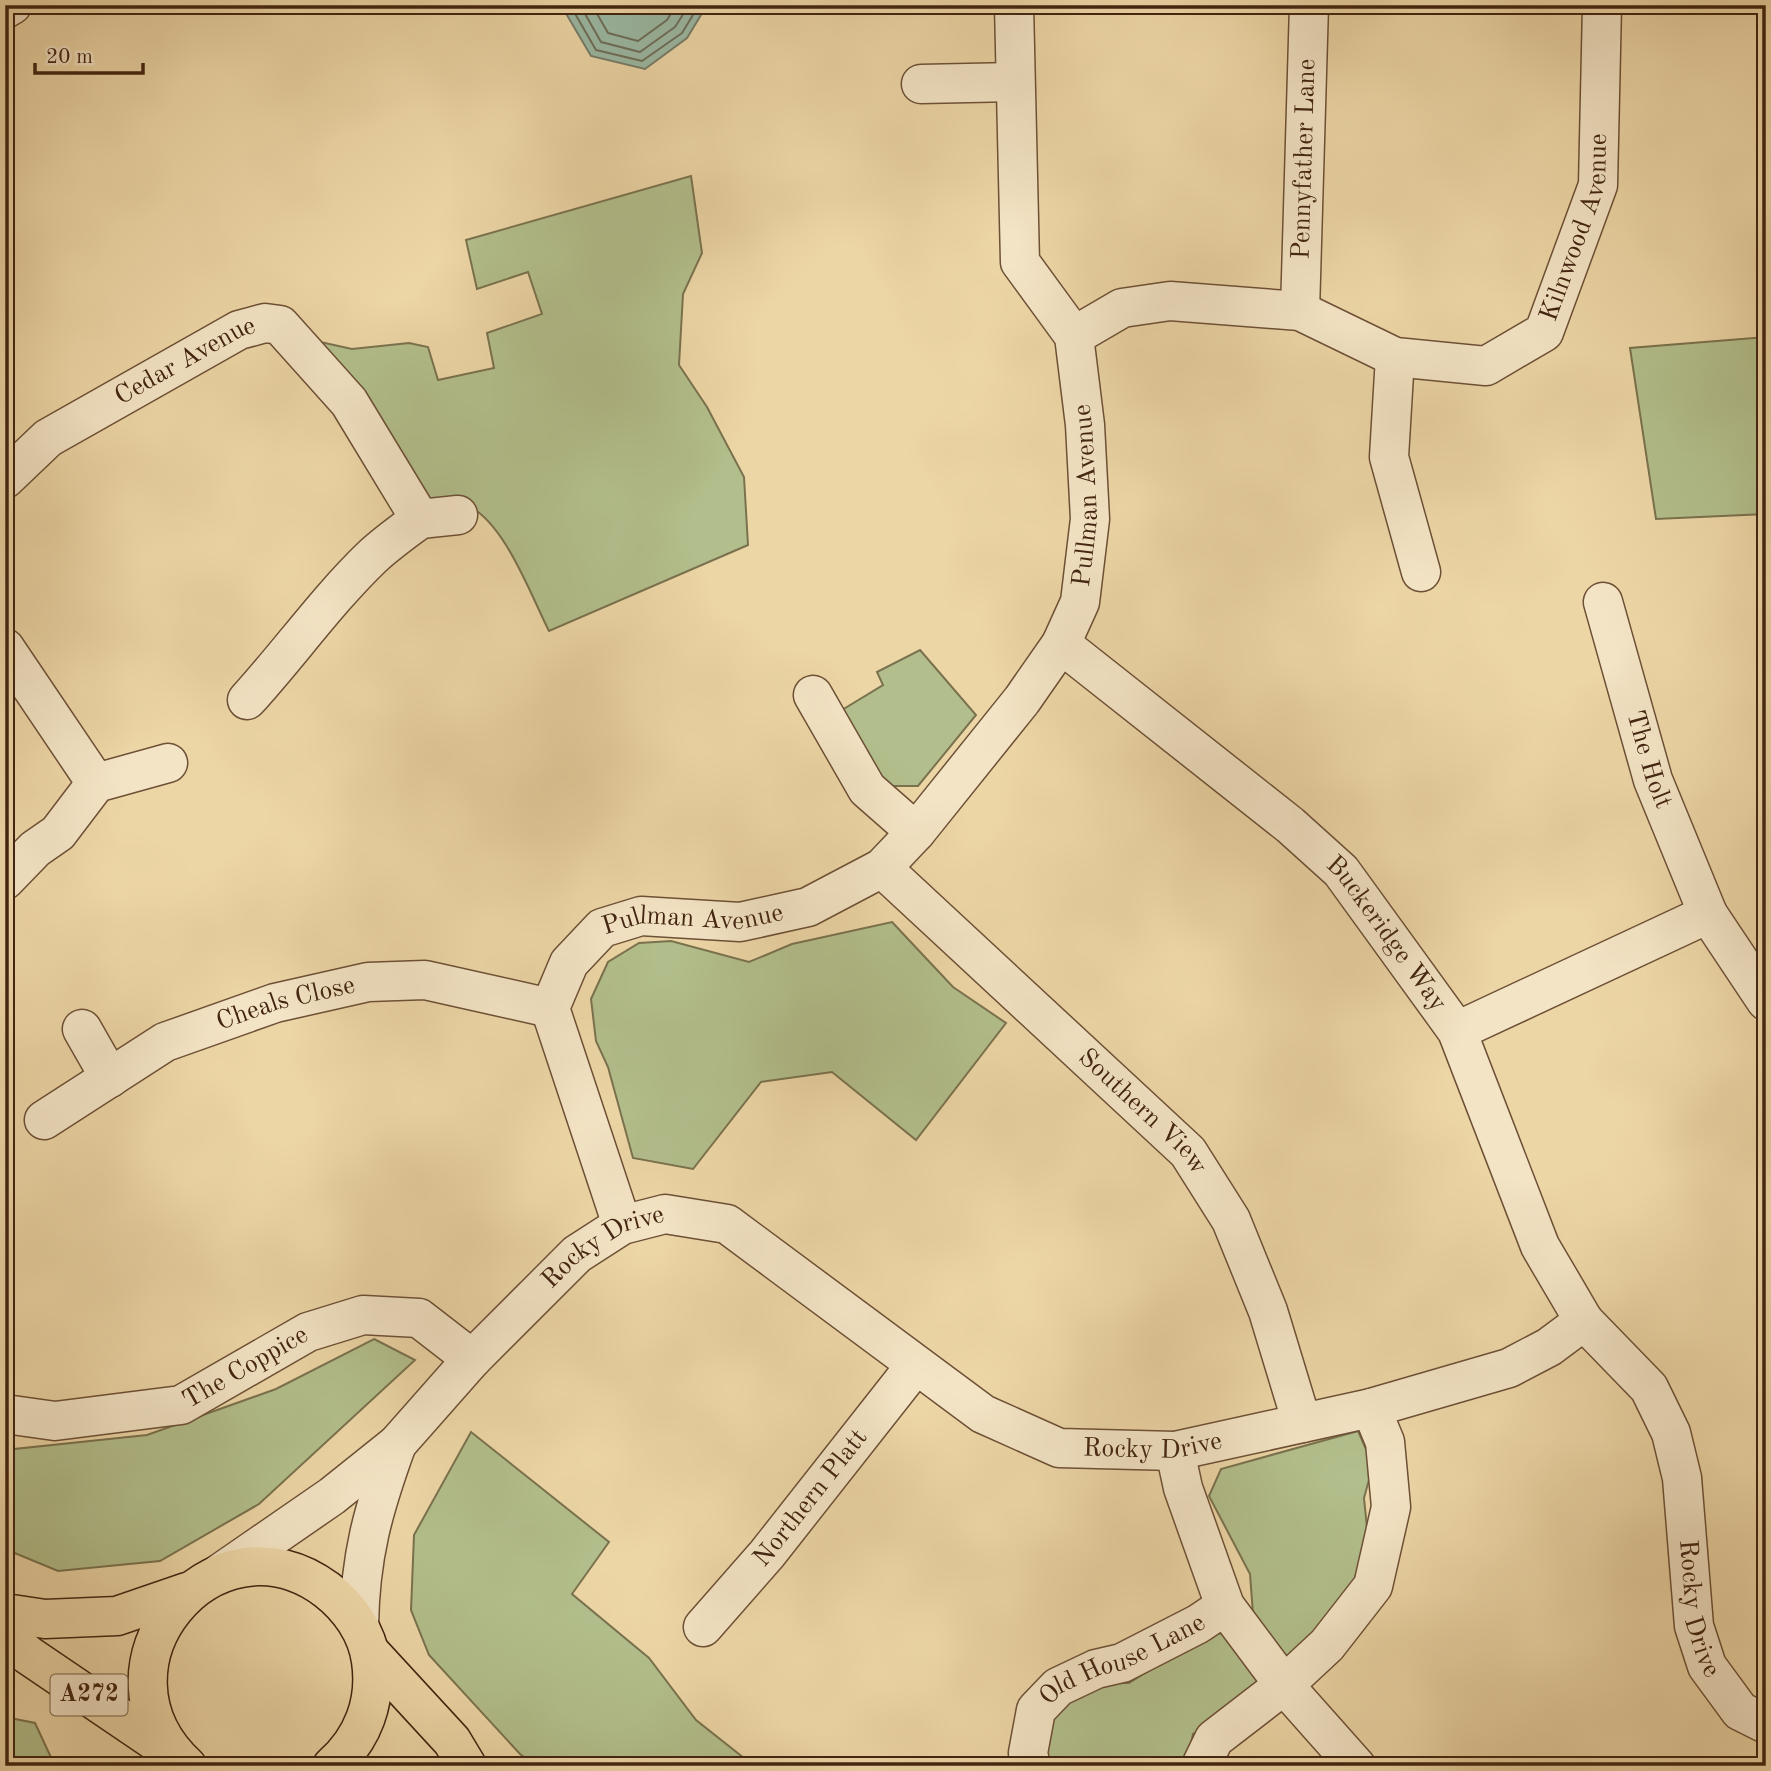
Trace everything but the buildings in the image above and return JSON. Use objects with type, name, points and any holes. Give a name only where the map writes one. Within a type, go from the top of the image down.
[{"type":"highway","points":[[5,1613],[45,1619],[117,1616],[251,1567],[283,1569],[314,1580],[340,1600],[364,1639],[452,1741],[467,1766]]},
{"type":"highway","points":[[180,1759],[157,1725],[149,1701],[148,1660],[162,1622],[203,1583]]},
{"type":"highway","name":"A272","points":[[5,1636],[28,1655],[180,1759]]},
{"type":"highway","points":[[332,1766],[345,1755],[362,1728],[372,1699],[373,1677],[364,1639]]},
{"type":"street","points":[[5,9],[12,5]]},
{"type":"street","name":"Pullman Avenue","points":[[550,1008],[569,963],[602,928],[641,916],[740,922],[808,906],[882,868],[916,832],[1022,700],[1061,644],[1080,602],[1090,519],[1085,425],[1074,336],[1020,262],[1014,5]]},
{"type":"street","name":"Pennyfather Lane","points":[[1300,311],[1310,5]]},
{"type":"street","name":"Kilnwood Avenue","points":[[1074,336],[1122,308],[1170,301],[1300,311],[1395,357],[1486,366],[1544,332],[1598,185],[1602,5]]},
{"type":"street","points":[[921,84],[1015,82]]},
{"type":"street","name":"Cedar Avenue","points":[[5,479],[48,438],[239,330],[265,323],[279,325],[349,402],[420,519]]},
{"type":"street","points":[[1395,357],[1389,457],[1421,572]]},
{"type":"street","points":[[247,700],[289,654],[335,595],[374,555],[420,519],[458,515]]},
{"type":"street","name":"The Holt","points":[[1603,601],[1653,780],[1708,914],[1766,1000]]},
{"type":"street","name":"Buckeridge Way","points":[[1061,644],[1290,825],[1341,871],[1457,1031],[1540,1246],[1584,1321]]},
{"type":"street","points":[[5,648],[96,783]]},
{"type":"street","points":[[813,695],[867,789],[916,832]]},
{"type":"street","points":[[5,880],[35,849],[58,833],[96,783],[168,764]]},
{"type":"street","name":"Southern View","points":[[882,868],[1188,1152],[1231,1220],[1268,1311],[1303,1423]]},
{"type":"street","points":[[1457,1031],[1708,914]]},
{"type":"street","name":"Cheals Close","points":[[44,1120],[165,1042],[275,1003],[368,982],[425,980],[550,1008]]},
{"type":"street","points":[[550,1008],[622,1225]]},
{"type":"street","points":[[82,1029],[110,1078]]},
{"type":"street","name":"Rocky Drive","points":[[203,1583],[332,1496],[397,1444],[472,1359],[577,1254],[622,1225],[665,1214],[727,1224],[983,1414],[1059,1448],[1175,1451],[1371,1408],[1509,1368],[1549,1347],[1584,1321],[1649,1388],[1671,1433],[1682,1478],[1694,1626],[1707,1666],[1740,1711],[1766,1724]]},
{"type":"street","name":"The Coppice","points":[[5,1414],[55,1422],[181,1405],[308,1332],[363,1315],[419,1318],[472,1359]]},
{"type":"street","name":"Northern Platt","points":[[703,1626],[767,1554],[915,1366]]},
{"type":"street","points":[[1200,1766],[1214,1739],[1284,1685],[1328,1645],[1373,1586],[1391,1507],[1385,1442],[1371,1408]]},
{"type":"street","name":"Rocky Drive","points":[[364,1639],[360,1576],[372,1513],[397,1444]]},
{"type":"street","name":"Old House Lane","points":[[1175,1451],[1183,1488],[1225,1606],[1284,1685],[1356,1766]]},
{"type":"street","name":"Old House Lane","points":[[1031,1766],[1028,1753],[1036,1710],[1058,1687],[1096,1669],[1122,1663],[1198,1624],[1225,1606]]},
{"type":"green space","points":[[691,176],[702,253],[683,294],[679,365],[707,407],[744,477],[748,545],[549,631],[515,560],[492,526],[480,513],[466,505],[423,498],[316,341],[352,349],[409,343],[428,347],[438,380],[494,368],[487,333],[542,314],[528,272],[477,289],[466,240]]},
{"type":"green space","points":[[1766,337],[1766,514],[1656,519],[1630,348]]},
{"type":"green space","points":[[920,650],[976,715],[918,786],[884,786],[837,713],[883,685],[877,672]]},
{"type":"green space","points":[[892,922],[953,987],[1006,1023],[916,1140],[832,1072],[761,1082],[693,1169],[633,1158],[608,1067],[596,1041],[591,999],[608,962],[639,943],[671,941],[749,962],[792,944]]},
{"type":"green space","points":[[374,1339],[415,1360],[259,1504],[160,1561],[58,1571],[5,1549],[5,1450],[147,1435],[276,1389]]},
{"type":"green space","points":[[1358,1431],[1373,1465],[1364,1498],[1369,1547],[1357,1589],[1224,1719],[1193,1734],[1187,1766],[1044,1766],[1048,1718],[1066,1695],[1100,1683],[1129,1683],[1205,1635],[1223,1633],[1253,1614],[1250,1574],[1209,1496],[1221,1469]]},
{"type":"green space","points":[[471,1432],[609,1542],[572,1594],[649,1658],[696,1720],[754,1766],[536,1766],[520,1754],[429,1655],[411,1610],[414,1535]]},
{"type":"green space","points":[[5,1717],[35,1723],[55,1766],[5,1766]]},
{"type":"water","points":[[561,5],[707,5],[687,38],[645,69],[591,56]]}]
